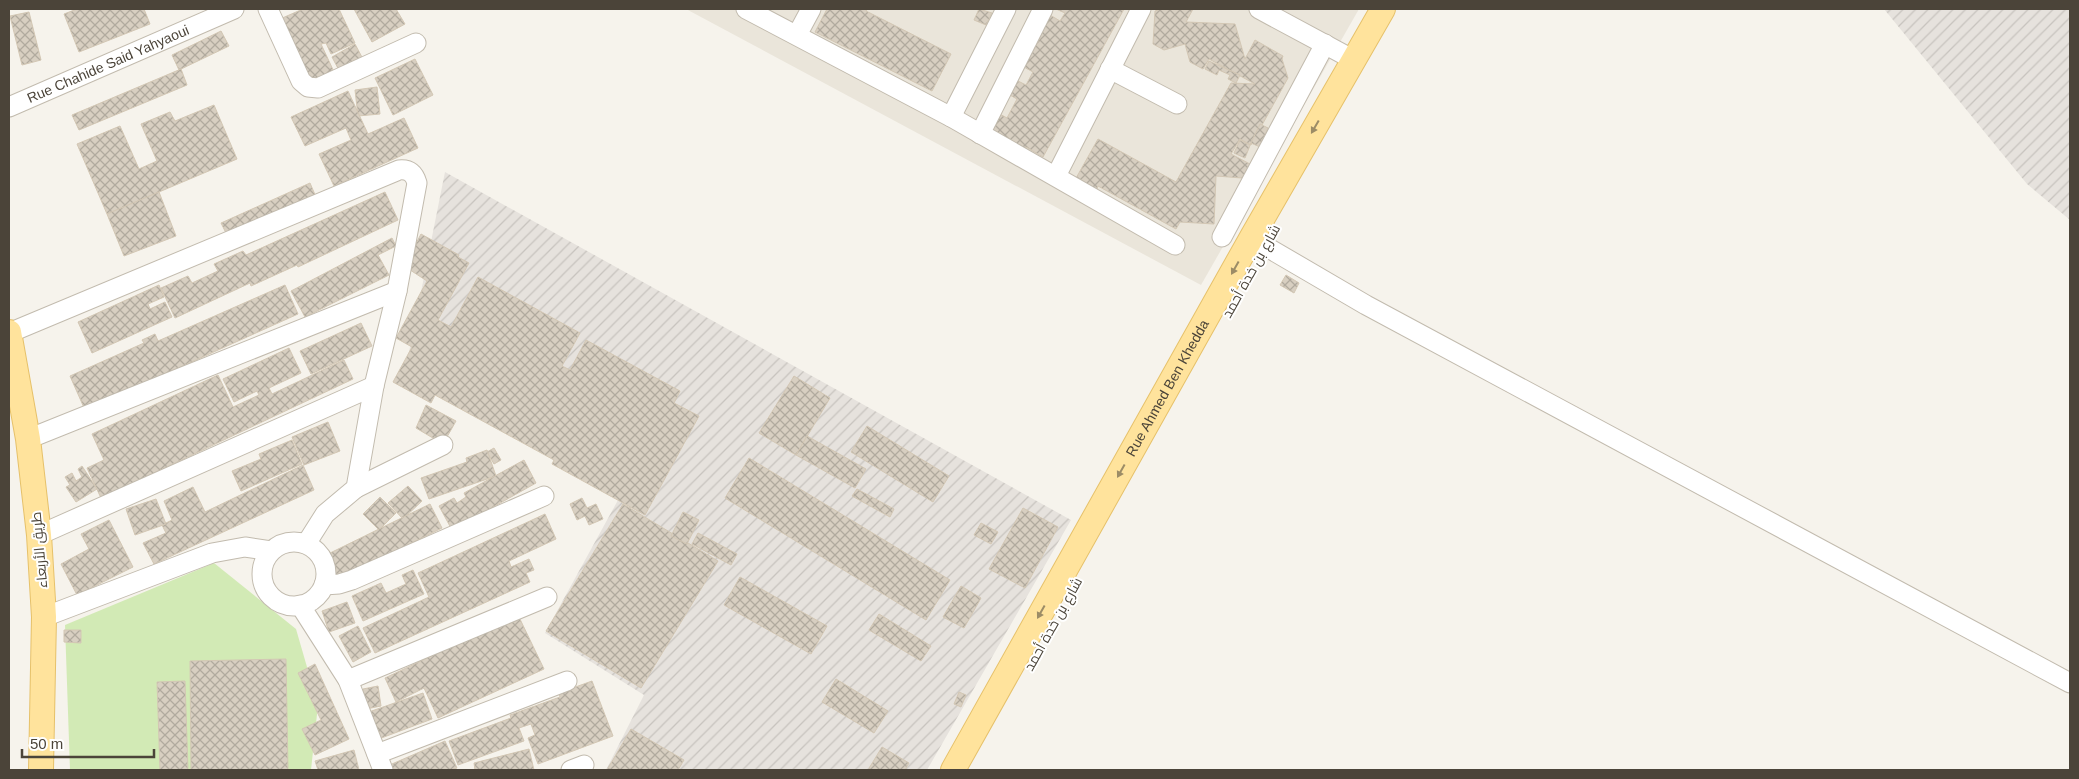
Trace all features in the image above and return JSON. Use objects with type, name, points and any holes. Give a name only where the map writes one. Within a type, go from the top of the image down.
[{"type":"main road","name":"Rue Ahmed Ben Khedda","points":[[953,770],[1248,243],[1384,9]]},
{"type":"main road","name":"شارع بن خدة أحمد","points":[[971,770],[1265,246],[1401,9]]},
{"type":"main road","name":"طريق الأربعاء","points":[[9,332],[28,439],[39,534],[44,617],[41,770]]},
{"type":"street","points":[[268,9],[301,81],[308,87],[318,88],[416,43]]},
{"type":"street","points":[[746,9],[769,14],[797,35],[951,117],[1175,245]]},
{"type":"street","points":[[797,35],[811,9]]},
{"type":"street","points":[[980,134],[1043,9]]},
{"type":"street","points":[[1056,176],[1141,9]]},
{"type":"street","points":[[1259,9],[1354,60]]},
{"type":"street","points":[[951,117],[1004,10]]},
{"type":"street","name":"Rue Chahide Said Yahyaoui","points":[[9,107],[224,11]]},
{"type":"street","points":[[1222,237],[1325,44]]},
{"type":"street","points":[[1110,69],[1177,104]]},
{"type":"street","points":[[9,332],[398,170],[405,169],[415,176],[417,183],[397,292],[374,386],[356,488]]},
{"type":"street","points":[[1265,246],[1366,304],[2070,683]]},
{"type":"street","points":[[28,439],[397,292]]},
{"type":"street","points":[[39,534],[374,386]]},
{"type":"street","points":[[306,544],[325,514],[356,488],[442,445]]},
{"type":"street","points":[[324,585],[339,584],[352,580],[544,496]]},
{"type":"street","points":[[294,542],[306,544],[316,551],[323,561],[326,573],[324,585],[310,601],[290,606],[280,603],[266,589],[262,579],[265,559],[271,551],[282,544],[294,542]]},
{"type":"street","points":[[44,617],[212,553],[230,548],[245,547],[271,551]]},
{"type":"street","points":[[348,680],[547,597]]},
{"type":"street","points":[[300,605],[348,680],[380,762],[567,681]]},
{"type":"shaded area","points":[[686,9],[1359,9],[1201,285]]},
{"type":"shaded area","points":[[1884,9],[2070,9],[2070,220],[2027,184]]},
{"type":"shaded area","points":[[445,172],[1071,520],[927,770],[606,770],[644,695],[545,633],[623,491],[405,372]]},
{"type":"green space","points":[[214,563],[296,629],[318,705],[311,770],[70,770],[65,625]]},
{"type":"building","points":[[77,9],[144,9],[150,24],[79,52],[64,14]]},
{"type":"building","points":[[303,9],[339,9],[355,43],[331,54],[326,43],[321,44],[335,74],[310,85],[280,19]]},
{"type":"building","points":[[354,9],[396,9],[405,24],[372,42]]},
{"type":"building","points":[[827,9],[867,9],[866,11],[951,54],[932,91],[815,32]]},
{"type":"building","points":[[979,9],[992,13],[986,25],[974,20]]},
{"type":"building","points":[[1056,9],[1124,9],[1043,157],[1026,147],[1023,153],[998,139],[1001,134],[990,128],[998,113],[1007,118],[1017,99],[1008,94],[1016,80],[1026,85],[1033,72],[1024,67],[1040,38],[1038,37],[1050,15],[1060,21],[1065,13]]},
{"type":"building","points":[[1161,9],[1193,9],[1186,22],[1235,24],[1245,59],[1255,40],[1283,56],[1282,59],[1288,78],[1251,145],[1240,139],[1231,154],[1250,164],[1242,178],[1216,176],[1214,224],[1180,222],[1176,229],[1098,186],[1096,192],[1075,180],[1098,139],[1176,182],[1231,83],[1255,84],[1209,59],[1203,69],[1190,62],[1185,44],[1164,50],[1153,44],[1155,11]]},
{"type":"building","points":[[29,12],[41,60],[22,65],[10,16]]},
{"type":"building","points":[[221,31],[229,46],[179,70],[172,55]]},
{"type":"building","points":[[355,44],[364,61],[341,74],[332,57]]},
{"type":"building","points":[[415,59],[433,95],[393,115],[375,78]]},
{"type":"building","points":[[1209,61],[1240,75],[1236,83],[1228,79],[1230,75],[1219,70],[1217,75],[1205,69]]},
{"type":"building","points":[[181,69],[187,85],[79,130],[72,115]]},
{"type":"building","points":[[377,87],[380,114],[358,116],[355,90]]},
{"type":"building","points":[[348,91],[368,134],[404,118],[418,148],[334,186],[319,154],[351,140],[346,128],[305,146],[291,117]]},
{"type":"building","points":[[214,105],[237,159],[107,214],[77,144],[120,126],[139,169],[157,161],[141,124],[170,112],[175,121]]},
{"type":"building","points":[[1260,124],[1268,128],[1260,147],[1251,143],[1245,158],[1234,153],[1240,140],[1250,145]]},
{"type":"building","points":[[310,183],[316,197],[228,237],[221,223]]},
{"type":"building","points":[[159,192],[176,236],[124,256],[107,214]]},
{"type":"building","points":[[385,192],[398,220],[298,267],[297,265],[251,286],[250,283],[175,318],[161,288],[188,276],[192,283],[218,271],[214,264],[243,251],[246,255]]},
{"type":"building","points":[[421,234],[459,255],[458,257],[469,263],[438,320],[451,327],[478,277],[580,333],[562,366],[570,370],[586,340],[680,391],[674,403],[699,416],[645,515],[552,464],[554,460],[435,395],[431,403],[393,382],[412,347],[396,338],[427,281],[404,266]]},
{"type":"building","points":[[392,238],[396,246],[378,255],[389,275],[305,317],[291,291]]},
{"type":"building","points":[[1286,275],[1299,283],[1294,293],[1280,285]]},
{"type":"building","points":[[159,285],[164,297],[148,304],[150,309],[165,302],[172,317],[92,353],[78,322]]},
{"type":"building","points":[[285,285],[298,314],[85,410],[70,376],[144,343],[142,340],[155,334],[158,341]]},
{"type":"building","points":[[361,323],[372,346],[311,374],[300,351]]},
{"type":"building","points":[[289,348],[301,373],[269,388],[272,394],[344,360],[353,379],[101,498],[87,468],[104,460],[92,434],[218,375],[233,407],[259,395],[257,391],[234,402],[223,379]]},
{"type":"building","points":[[794,376],[830,398],[796,455],[759,433]]},
{"type":"building","points":[[426,405],[456,421],[443,444],[416,428]]},
{"type":"building","points":[[328,422],[340,451],[304,465],[292,437]]},
{"type":"building","points":[[867,426],[949,476],[933,502],[851,452]]},
{"type":"building","points":[[807,436],[866,469],[855,488],[796,455]]},
{"type":"building","points":[[292,440],[302,464],[241,491],[232,471],[261,459],[259,454]]},
{"type":"building","points":[[494,448],[501,460],[494,464],[487,452]]},
{"type":"building","points":[[487,450],[496,476],[429,499],[421,478],[467,462],[466,458]]},
{"type":"building","points":[[749,458],[950,580],[926,620],[725,498]]},
{"type":"building","points":[[524,460],[536,483],[452,530],[439,506],[454,498],[457,503],[466,497],[464,493]]},
{"type":"building","points":[[303,465],[314,490],[154,564],[143,543],[166,533],[162,525],[172,520],[164,501],[193,487],[205,512]]},
{"type":"building","points":[[82,466],[97,489],[76,502],[66,487],[70,485],[65,477],[72,473],[76,481],[82,477],[78,469]]},
{"type":"building","points":[[408,486],[422,501],[403,519],[388,503]]},
{"type":"building","points":[[857,489],[894,509],[890,517],[852,496]]},
{"type":"building","points":[[380,497],[396,513],[379,530],[363,514]]},
{"type":"building","points":[[582,498],[587,508],[596,504],[603,519],[589,525],[585,516],[577,520],[570,504]]},
{"type":"building","points":[[156,499],[166,524],[135,535],[126,509]]},
{"type":"building","points":[[430,504],[442,528],[338,579],[326,555]]},
{"type":"building","points":[[623,504],[718,561],[641,688],[546,631]]},
{"type":"building","points":[[1023,508],[1058,527],[1025,588],[989,569]]},
{"type":"building","points":[[683,512],[699,520],[687,544],[671,536]]},
{"type":"building","points":[[545,514],[556,539],[509,561],[511,567],[529,559],[534,570],[526,573],[530,582],[375,653],[363,628],[429,597],[418,573]]},
{"type":"building","points":[[109,520],[133,567],[77,595],[61,564],[89,549],[81,534]]},
{"type":"building","points":[[981,523],[998,532],[991,544],[974,535]]},
{"type":"building","points":[[698,533],[737,554],[731,565],[692,544]]},
{"type":"building","points":[[413,570],[424,594],[363,621],[352,596],[381,583],[386,593],[406,584],[402,575]]},
{"type":"building","points":[[740,577],[827,626],[811,654],[724,605]]},
{"type":"building","points":[[961,586],[981,598],[964,628],[943,617]]},
{"type":"building","points":[[347,602],[355,623],[329,632],[322,611]]},
{"type":"building","points":[[879,614],[931,646],[921,661],[869,630]]},
{"type":"building","points":[[518,615],[544,669],[438,718],[424,688],[396,702],[385,678]]},
{"type":"building","points":[[358,626],[371,652],[353,662],[339,636]]},
{"type":"building","points":[[64,630],[81,630],[81,643],[64,642]]},
{"type":"building","points":[[286,659],[288,770],[191,770],[190,661]]},
{"type":"building","points":[[315,664],[349,739],[315,755],[302,729],[321,720],[298,673]]},
{"type":"building","points":[[836,679],[888,711],[874,733],[822,702]]},
{"type":"building","points":[[185,681],[188,770],[160,770],[157,682]]},
{"type":"building","points":[[592,681],[613,736],[538,764],[528,738],[535,735],[531,724],[519,728],[524,741],[458,765],[449,741],[511,718],[510,715],[560,697],[559,693]]},
{"type":"building","points":[[378,686],[381,706],[366,709],[363,689]]},
{"type":"building","points":[[959,692],[966,695],[961,707],[954,704]]},
{"type":"building","points":[[423,693],[432,719],[376,740],[366,713]]},
{"type":"building","points":[[631,729],[684,760],[678,770],[607,770]]},
{"type":"building","points":[[445,741],[457,768],[450,770],[387,770],[385,767]]},
{"type":"building","points":[[882,747],[909,763],[905,770],[868,770]]},
{"type":"building","points":[[529,749],[534,770],[475,770],[474,763]]},
{"type":"building","points":[[354,750],[359,770],[318,770],[315,761]]}]
